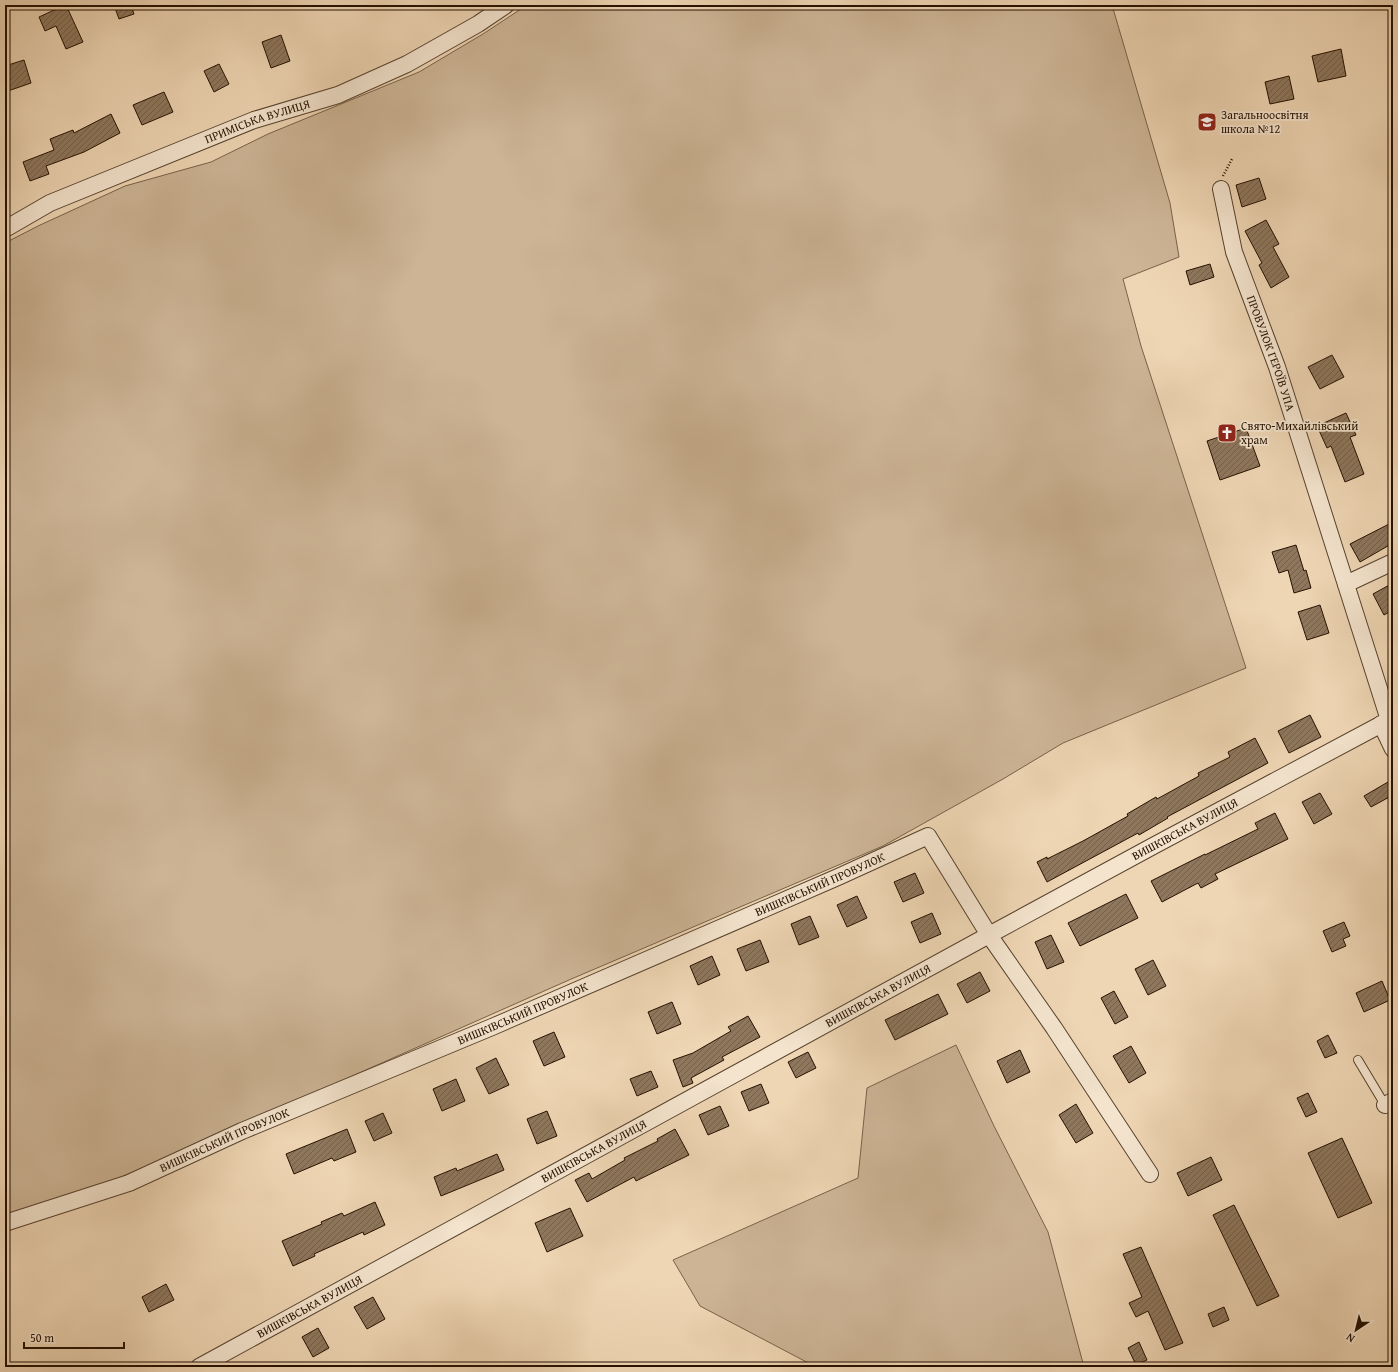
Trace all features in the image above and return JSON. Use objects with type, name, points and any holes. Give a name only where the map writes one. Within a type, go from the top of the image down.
[{"type":"street","name":"ПРИМІСЬКА ВУЛИЦЯ","points":[[5,229],[50,203],[247,123],[338,95],[401,67],[478,24],[506,5]]},
{"type":"street","name":"ПРОВУЛОК ГЕРОЇВ УПА","points":[[1221,189],[1234,252],[1278,367],[1388,721]]},
{"type":"street","points":[[1346,584],[1393,562]]},
{"type":"street","points":[[1388,721],[1393,749]]},
{"type":"street","name":"ВИШКІВСЬКА ВУЛИЦЯ","points":[[199,1367],[1154,844],[1388,721]]},
{"type":"street","name":"ВИШКІВСЬКИЙ ПРОВУЛОК","points":[[5,1223],[129,1183],[242,1131],[492,1026],[838,877],[928,836],[989,935]]},
{"type":"street","points":[[989,935],[1054,1028],[1150,1174]]},
{"type":"lane","points":[[1358,1060],[1389,1103]]},
{"type":"path","points":[[1221,189],[1221,181],[1224,172],[1232,159]]},
{"type":"shaded area","points":[[527,5],[1112,5],[1170,203],[1179,257],[1123,279],[1141,346],[1246,668],[1063,743],[1003,779],[883,846],[569,980],[119,1178],[63,1201],[5,1222],[5,243],[125,186],[211,162],[268,134],[419,72],[483,34]]},
{"type":"shaded area","points":[[956,1045],[994,1126],[1048,1232],[1084,1367],[816,1367],[700,1306],[673,1260],[858,1178],[867,1088]]},
{"type":"building","points":[[65,5],[83,42],[66,49],[56,26],[45,31],[39,17]]},
{"type":"building","points":[[114,5],[131,5],[134,14],[119,19]]},
{"type":"building","points":[[281,35],[290,61],[271,68],[262,42]]},
{"type":"building","points":[[1341,49],[1346,76],[1318,82],[1312,56]]},
{"type":"building","points":[[24,60],[31,83],[5,92],[5,66]]},
{"type":"building","points":[[219,64],[229,84],[214,92],[204,71]]},
{"type":"building","points":[[1289,76],[1294,99],[1270,104],[1265,82]]},
{"type":"building","points":[[164,92],[173,112],[142,125],[133,105]]},
{"type":"building","points":[[111,114],[120,133],[84,152],[46,166],[49,174],[30,181],[23,162],[54,150],[50,139],[73,130],[74,133]]},
{"type":"building","points":[[1259,178],[1266,199],[1242,207],[1236,185]]},
{"type":"building","points":[[1266,220],[1279,244],[1273,247],[1289,277],[1271,288],[1259,265],[1262,263],[1245,231]]},
{"type":"building","points":[[1210,264],[1214,277],[1190,285],[1186,271]]},
{"type":"building","points":[[1332,355],[1344,377],[1320,389],[1308,367]]},
{"type":"building","points":[[1346,413],[1356,435],[1350,437],[1364,474],[1345,482],[1331,446],[1327,448],[1317,426]]},
{"type":"building","points":[[1246,428],[1260,466],[1220,480],[1207,441]]},
{"type":"building","points":[[1393,522],[1393,543],[1360,562],[1350,544]]},
{"type":"building","points":[[1296,545],[1304,571],[1306,570],[1311,588],[1294,593],[1288,570],[1279,573],[1272,552]]},
{"type":"building","points":[[1393,583],[1393,610],[1384,615],[1373,594]]},
{"type":"building","points":[[1320,605],[1329,633],[1307,640],[1298,612]]},
{"type":"building","points":[[1310,715],[1321,737],[1289,753],[1278,731]]},
{"type":"building","points":[[1255,738],[1268,763],[1167,817],[1168,818],[1139,835],[1138,833],[1047,882],[1037,862],[1047,857],[1047,859],[1083,841],[1128,816],[1127,814],[1156,797],[1157,799],[1199,776],[1198,773],[1230,757],[1228,752]]},
{"type":"building","points":[[1388,782],[1393,791],[1393,795],[1371,807],[1364,796]]},
{"type":"building","points":[[1320,793],[1332,814],[1314,824],[1302,802]]},
{"type":"building","points":[[1275,813],[1288,839],[1215,874],[1218,879],[1201,888],[1198,883],[1162,902],[1151,881],[1258,829],[1255,823]]},
{"type":"building","points":[[915,873],[924,893],[903,902],[894,882]]},
{"type":"building","points":[[1126,894],[1138,918],[1080,946],[1068,923]]},
{"type":"building","points":[[857,896],[867,918],[847,927],[837,905]]},
{"type":"building","points":[[932,913],[941,934],[920,943],[911,922]]},
{"type":"building","points":[[810,916],[819,937],[799,945],[791,924]]},
{"type":"building","points":[[1344,922],[1350,936],[1343,939],[1346,946],[1332,952],[1323,931]]},
{"type":"building","points":[[1051,935],[1064,962],[1047,969],[1035,942]]},
{"type":"building","points":[[760,940],[769,962],[746,971],[737,949]]},
{"type":"building","points":[[712,956],[720,975],[698,985],[690,966]]},
{"type":"building","points":[[1153,960],[1166,986],[1148,995],[1135,969]]},
{"type":"building","points":[[980,972],[990,991],[967,1003],[957,984]]},
{"type":"building","points":[[1382,981],[1390,1000],[1364,1012],[1356,993]]},
{"type":"building","points":[[1114,991],[1128,1017],[1115,1024],[1101,998]]},
{"type":"building","points":[[938,994],[948,1014],[895,1040],[885,1020]]},
{"type":"building","points":[[672,1002],[681,1024],[657,1034],[648,1012]]},
{"type":"building","points":[[748,1016],[760,1037],[722,1057],[724,1060],[691,1078],[693,1083],[683,1087],[673,1060],[693,1053],[731,1031],[728,1027]]},
{"type":"building","points":[[554,1032],[565,1057],[544,1066],[533,1041]]},
{"type":"building","points":[[1328,1035],[1337,1053],[1325,1058],[1317,1041]]},
{"type":"building","points":[[1131,1046],[1146,1073],[1129,1083],[1113,1056]]},
{"type":"building","points":[[1020,1050],[1030,1072],[1007,1083],[997,1061]]},
{"type":"building","points":[[808,1052],[816,1068],[796,1078],[788,1062]]},
{"type":"building","points":[[496,1058],[509,1085],[489,1094],[476,1068]]},
{"type":"building","points":[[651,1071],[658,1087],[637,1096],[630,1079]]},
{"type":"building","points":[[456,1079],[465,1101],[442,1111],[433,1089]]},
{"type":"building","points":[[761,1084],[769,1103],[749,1111],[741,1092]]},
{"type":"building","points":[[1308,1093],[1317,1112],[1306,1117],[1297,1098]]},
{"type":"building","points":[[1076,1104],[1093,1133],[1076,1143],[1059,1115]]},
{"type":"building","points":[[720,1106],[729,1126],[708,1135],[699,1115]]},
{"type":"building","points":[[547,1111],[557,1136],[537,1144],[527,1119]]},
{"type":"building","points":[[383,1113],[392,1133],[374,1141],[365,1121]]},
{"type":"building","points":[[347,1129],[356,1152],[334,1161],[332,1158],[294,1174],[286,1154]]},
{"type":"building","points":[[675,1129],[689,1155],[636,1181],[634,1177],[587,1202],[575,1180],[589,1173],[592,1179],[625,1160],[624,1158],[658,1141],[657,1139]]},
{"type":"building","points":[[1342,1138],[1372,1203],[1338,1218],[1308,1153]]},
{"type":"building","points":[[497,1154],[504,1170],[441,1196],[434,1177],[456,1168],[457,1171]]},
{"type":"building","points":[[1211,1157],[1222,1180],[1188,1196],[1177,1173]]},
{"type":"building","points":[[375,1202],[385,1225],[364,1235],[363,1232],[314,1254],[315,1256],[293,1266],[282,1241],[322,1224],[321,1222],[342,1213],[344,1216]]},
{"type":"building","points":[[1234,1205],[1279,1296],[1257,1306],[1213,1215]]},
{"type":"building","points":[[570,1208],[583,1236],[547,1252],[535,1223]]},
{"type":"building","points":[[1141,1247],[1183,1343],[1165,1350],[1148,1311],[1136,1317],[1129,1303],[1142,1297],[1123,1254]]},
{"type":"building","points":[[166,1284],[174,1300],[149,1312],[142,1297]]},
{"type":"building","points":[[373,1297],[385,1319],[367,1329],[354,1307]]},
{"type":"building","points":[[1224,1307],[1229,1320],[1213,1327],[1208,1314]]},
{"type":"building","points":[[318,1328],[329,1348],[313,1357],[302,1337]]},
{"type":"building","points":[[1139,1342],[1147,1360],[1136,1365],[1128,1348]]},
{"type":"place","name":"Загальноосвітня школа №12","points":[[1207,122]]},
{"type":"place","name":"Свято-Михайлівський храм","points":[[1227,433]]}]
